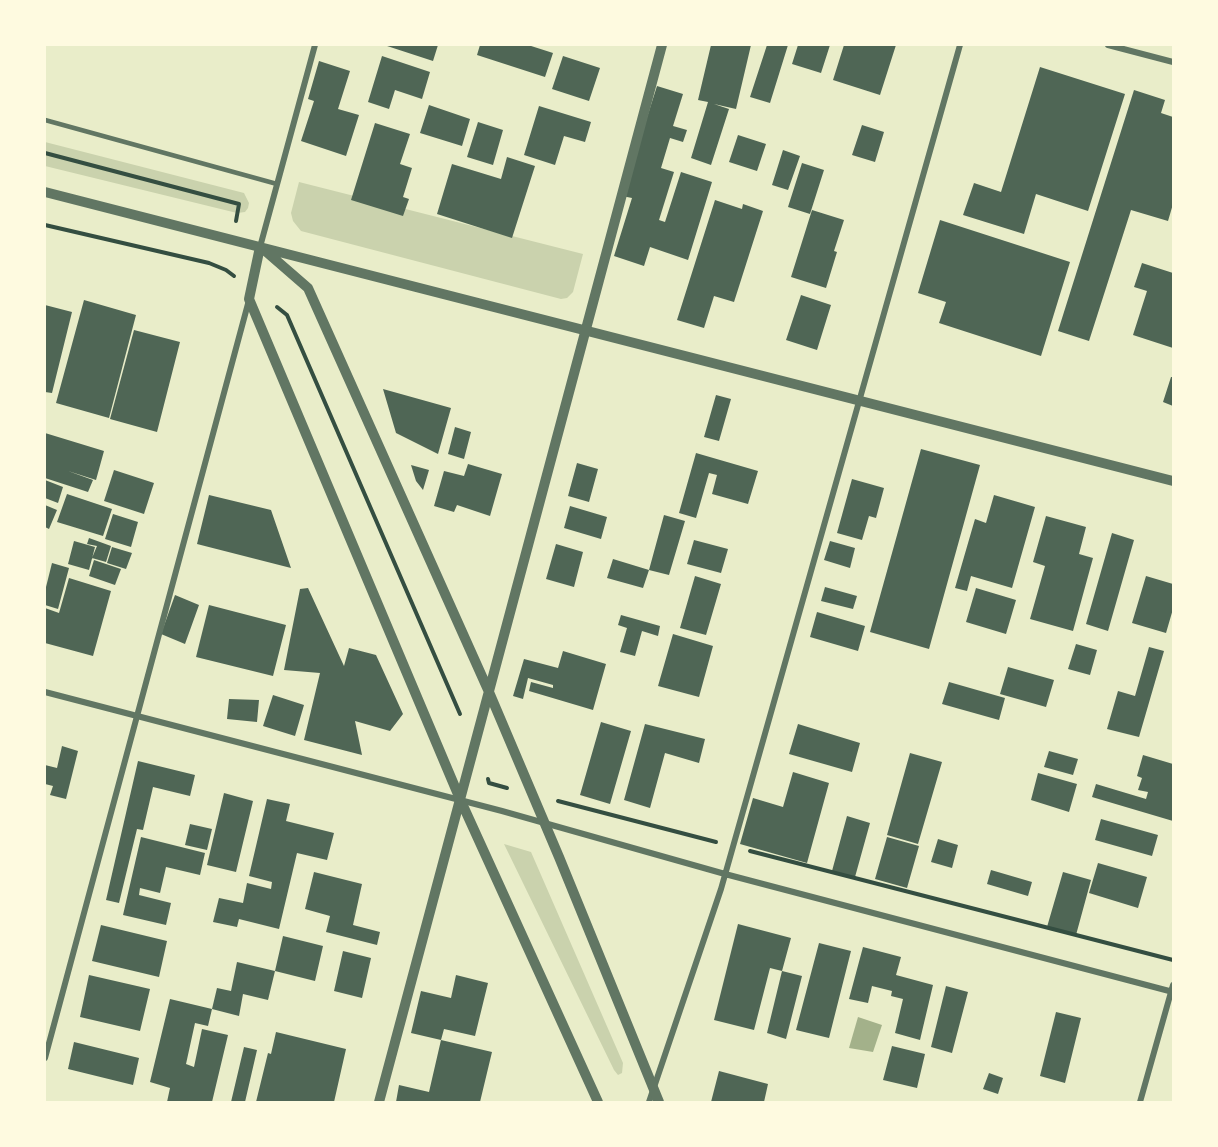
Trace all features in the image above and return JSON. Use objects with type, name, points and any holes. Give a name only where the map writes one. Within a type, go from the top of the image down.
[{"type":"street","points":[[45,1058],[250,294],[276,184],[315,45]]},
{"type":"street","points":[[379,1102],[662,45]]},
{"type":"street","points":[[649,1102],[725,874],[960,45]]},
{"type":"street","points":[[1108,45],[1173,62]]},
{"type":"street","points":[[45,192],[1173,481]]},
{"type":"street","points":[[260,247],[308,288],[489,692],[659,1102]]},
{"type":"street","points":[[250,294],[460,800],[598,1102]]},
{"type":"street","points":[[45,692],[544,822],[725,874],[1172,990],[1140,1102]]},
{"type":"lane","points":[[45,120],[276,184]]},
{"type":"path","points":[[45,153],[239,204]]},
{"type":"path","points":[[45,225],[208,263],[226,270],[250,294],[287,315],[489,783],[1173,960]]},
{"type":"shaded area","points":[[45,142],[244,193],[249,203],[248,208],[245,212],[237,213],[45,166]]},
{"type":"shaded area","points":[[299,182],[583,254],[573,292],[567,298],[561,299],[301,231],[293,221],[291,213]]},
{"type":"shaded area","points":[[504,844],[531,852],[623,1063],[622,1073],[618,1075],[614,1070]]},
{"type":"shaded area","points":[[858,1017],[882,1025],[873,1052],[849,1048]]},
{"type":"building","points":[[384,45],[438,45],[433,61]]},
{"type":"building","points":[[480,45],[528,45],[553,53],[545,77],[477,55]]},
{"type":"building","points":[[711,45],[751,45],[736,109],[714,104],[729,109],[711,165],[691,158],[708,102],[698,100]]},
{"type":"building","points":[[767,45],[788,45],[770,103],[750,97]]},
{"type":"building","points":[[798,45],[830,45],[821,73],[792,64]]},
{"type":"building","points":[[844,45],[896,45],[880,95],[833,80]]},
{"type":"building","points":[[382,56],[430,72],[422,99],[395,90],[389,109],[368,102]]},
{"type":"building","points":[[563,56],[600,68],[589,101],[552,89]]},
{"type":"building","points":[[319,61],[350,71],[338,109],[359,115],[346,156],[301,141],[314,101],[308,99]]},
{"type":"building","points":[[1040,67],[1125,94],[1088,211],[1036,194],[1024,234],[963,215],[974,183],[1001,192]]},
{"type":"building","points":[[657,86],[683,94],[673,126],[687,130],[683,142],[670,138],[661,168],[674,172],[659,220],[665,222],[681,172],[712,182],[688,260],[650,247],[644,266],[614,256],[632,198],[622,196]]},
{"type":"building","points":[[1134,90],[1165,100],[1161,113],[1173,117],[1173,204],[1168,221],[1131,210],[1089,341],[1058,331]]},
{"type":"building","points":[[429,105],[470,119],[462,146],[420,133]]},
{"type":"building","points":[[539,106],[591,122],[585,142],[564,136],[555,165],[524,155]]},
{"type":"building","points":[[478,122],[503,130],[493,165],[467,157]]},
{"type":"building","points":[[375,123],[410,134],[400,164],[412,168],[403,197],[409,199],[403,216],[351,200]]},
{"type":"building","points":[[862,125],[884,132],[875,162],[852,155]]},
{"type":"building","points":[[738,135],[766,144],[757,171],[729,162]]},
{"type":"building","points":[[783,150],[800,156],[788,190],[772,185]]},
{"type":"building","points":[[507,157],[535,166],[512,238],[437,214],[452,164],[501,179]]},
{"type":"building","points":[[802,163],[824,170],[810,214],[788,207]]},
{"type":"building","points":[[715,200],[742,209],[743,204],[763,211],[734,302],[714,296],[704,328],[677,320]]},
{"type":"building","points":[[812,210],[844,220],[826,288],[791,277]]},
{"type":"building","points":[[940,220],[1070,262],[1041,356],[939,323],[946,302],[918,293]]},
{"type":"building","points":[[1142,263],[1173,273],[1173,348],[1133,335],[1147,291],[1134,287]]},
{"type":"building","points":[[801,295],[831,305],[817,350],[786,340]]},
{"type":"building","points":[[84,300],[136,315],[109,418],[56,403]]},
{"type":"building","points":[[45,305],[72,312],[52,393],[45,392]]},
{"type":"building","points":[[134,330],[180,342],[157,432],[110,419]]},
{"type":"building","points":[[1171,377],[1173,377],[1173,406],[1163,402]]},
{"type":"building","points":[[383,389],[451,408],[438,454],[396,433]]},
{"type":"building","points":[[716,395],[731,399],[719,441],[704,437]]},
{"type":"building","points":[[455,427],[471,432],[464,459],[448,454]]},
{"type":"building","points":[[45,433],[104,451],[96,480],[68,471],[93,480],[88,492],[45,478]]},
{"type":"building","points":[[921,449],[980,465],[929,649],[870,632]]},
{"type":"building","points":[[696,453],[758,471],[748,504],[712,494],[717,475],[709,473],[696,518],[679,513]]},
{"type":"building","points":[[577,463],[598,469],[589,502],[568,496]]},
{"type":"building","points":[[468,464],[502,474],[490,516],[457,505],[454,512],[434,506],[444,471],[464,476]]},
{"type":"building","points":[[411,465],[429,470],[423,490],[416,481]]},
{"type":"building","points":[[114,470],[154,483],[144,514],[104,501]]},
{"type":"building","points":[[852,479],[884,488],[876,518],[869,516],[862,540],[837,533]]},
{"type":"building","points":[[45,480],[63,487],[58,503],[45,498]]},
{"type":"building","points":[[67,494],[112,509],[103,536],[57,522]]},
{"type":"building","points":[[209,495],[271,510],[291,568],[197,544]]},
{"type":"building","points":[[994,495],[1035,507],[1012,588],[971,576],[967,591],[955,588],[975,519],[986,523]]},
{"type":"building","points":[[45,505],[57,510],[49,529],[45,527]]},
{"type":"building","points":[[570,506],[607,517],[601,539],[564,528]]},
{"type":"building","points":[[113,514],[138,522],[131,547],[105,539]]},
{"type":"building","points":[[664,515],[685,521],[669,575],[649,570]]},
{"type":"building","points":[[1046,516],[1086,527],[1079,554],[1093,558],[1073,631],[1030,619],[1045,566],[1033,562]]},
{"type":"building","points":[[1112,533],[1134,540],[1108,631],[1086,624]]},
{"type":"building","points":[[89,538],[111,546],[106,562],[92,558],[97,546],[87,544]]},
{"type":"building","points":[[694,540],[728,549],[721,573],[687,564]]},
{"type":"building","points":[[74,541],[95,547],[89,570],[68,564]]},
{"type":"building","points":[[830,541],[855,548],[850,568],[824,560]]},
{"type":"building","points":[[556,544],[583,552],[574,587],[546,579]]},
{"type":"building","points":[[112,547],[132,553],[126,569],[107,563]]},
{"type":"building","points":[[613,559],[649,570],[643,588],[607,578]]},
{"type":"building","points":[[94,560],[121,569],[115,585],[89,576]]},
{"type":"building","points":[[52,563],[69,568],[58,609],[45,605],[45,591]]},
{"type":"building","points":[[695,576],[721,584],[706,635],[680,628]]},
{"type":"building","points":[[1146,576],[1173,584],[1173,609],[1166,633],[1132,623]]},
{"type":"building","points":[[69,578],[111,591],[93,656],[45,643],[45,608],[59,613]]},
{"type":"building","points":[[825,587],[857,596],[853,609],[821,601]]},
{"type":"building","points":[[308,588],[344,666],[349,648],[376,655],[403,714],[390,731],[355,721],[362,755],[304,740],[320,673],[284,670],[300,589]]},
{"type":"building","points":[[976,588],[1016,600],[1006,634],[966,622]]},
{"type":"building","points":[[175,595],[199,605],[185,644],[161,634]]},
{"type":"building","points":[[209,605],[286,625],[273,676],[196,657]]},
{"type":"building","points":[[817,612],[865,626],[858,651],[810,637]]},
{"type":"building","points":[[621,615],[660,626],[658,636],[642,631],[635,656],[620,652],[627,628],[618,625]]},
{"type":"building","points":[[673,634],[713,646],[699,697],[658,686]]},
{"type":"building","points":[[1076,644],[1097,650],[1090,675],[1068,669]]},
{"type":"building","points":[[1149,647],[1164,651],[1139,737],[1107,729],[1118,691],[1135,696]]},
{"type":"building","points":[[563,651],[606,664],[593,710],[529,691],[531,682],[553,688],[553,685],[528,678],[523,699],[513,696],[524,659],[558,668]]},
{"type":"building","points":[[1008,667],[1054,680],[1046,707],[1000,694]]},
{"type":"building","points":[[949,682],[1005,698],[999,720],[942,704]]},
{"type":"building","points":[[273,695],[304,705],[295,736],[263,726]]},
{"type":"building","points":[[229,699],[259,700],[257,722],[227,719]]},
{"type":"building","points":[[601,722],[631,731],[610,804],[580,795]]},
{"type":"building","points":[[645,724],[705,739],[699,763],[665,753],[650,808],[624,800]]},
{"type":"building","points":[[798,724],[860,743],[852,772],[789,754]]},
{"type":"building","points":[[62,746],[78,751],[66,799],[50,795],[53,786],[45,784],[45,765],[57,768]]},
{"type":"building","points":[[1049,751],[1078,759],[1073,775],[1044,767]]},
{"type":"building","points":[[910,753],[942,762],[918,844],[887,835]]},
{"type":"building","points":[[1143,755],[1173,764],[1173,821],[1092,797],[1096,784],[1146,799],[1148,792],[1138,790],[1142,778],[1137,776]]},
{"type":"building","points":[[138,761],[195,775],[190,796],[153,787],[143,830],[137,829],[119,903],[106,900]]},
{"type":"building","points":[[793,772],[829,783],[807,863],[740,844],[753,798],[783,807]]},
{"type":"building","points":[[1038,773],[1077,784],[1069,812],[1031,800]]},
{"type":"building","points":[[224,793],[253,801],[236,872],[207,865]]},
{"type":"building","points":[[267,799],[290,804],[286,821],[334,833],[327,860],[297,853],[279,929],[239,919],[237,927],[213,922],[219,898],[243,903],[247,883],[271,889],[272,882],[249,876]]},
{"type":"building","points":[[847,816],[870,823],[855,877],[832,871]]},
{"type":"building","points":[[1101,819],[1158,835],[1152,856],[1095,840]]},
{"type":"building","points":[[190,824],[212,829],[207,850],[185,845]]},
{"type":"building","points":[[141,837],[205,853],[200,875],[166,867],[160,893],[140,888],[139,895],[171,903],[166,925],[123,915]]},
{"type":"building","points":[[887,837],[919,846],[907,888],[875,879]]},
{"type":"building","points":[[938,839],[958,845],[952,868],[931,862]]},
{"type":"building","points":[[1098,863],[1147,877],[1138,908],[1089,893]]},
{"type":"building","points":[[991,870],[1032,882],[1028,896],[987,884]]},
{"type":"building","points":[[314,872],[362,884],[353,925],[380,932],[377,945],[326,932],[330,916],[305,909]]},
{"type":"building","points":[[1063,872],[1091,880],[1076,935],[1047,927]]},
{"type":"building","points":[[738,924],[791,938],[782,971],[770,968],[754,1030],[714,1020]]},
{"type":"building","points":[[101,925],[167,941],[159,977],[92,961]]},
{"type":"building","points":[[283,936],[323,946],[315,981],[275,971]]},
{"type":"building","points":[[819,943],[851,951],[829,1038],[796,1030]]},
{"type":"building","points":[[863,947],[901,957],[896,975],[933,985],[920,1040],[895,1033],[903,999],[891,996],[892,991],[872,986],[868,1003],[849,999]]},
{"type":"building","points":[[343,951],[371,958],[362,998],[334,991]]},
{"type":"building","points":[[237,962],[275,971],[268,1000],[243,994],[239,1016],[212,1009],[217,988],[231,991]]},
{"type":"building","points":[[782,971],[802,976],[786,1039],[767,1033]]},
{"type":"building","points":[[89,975],[150,989],[140,1031],[80,1017]]},
{"type":"building","points":[[456,975],[488,983],[475,1036],[444,1029],[441,1040],[411,1033],[421,991],[451,998]]},
{"type":"building","points":[[946,986],[968,992],[952,1053],[931,1047]]},
{"type":"building","points":[[170,999],[212,1009],[208,1026],[195,1023],[186,1064],[194,1067],[202,1029],[228,1035],[212,1102],[167,1102],[170,1088],[150,1082]]},
{"type":"building","points":[[1056,1012],[1081,1018],[1065,1083],[1040,1076]]},
{"type":"building","points":[[276,1032],[346,1049],[334,1102],[256,1102],[268,1053],[271,1054]]},
{"type":"building","points":[[441,1040],[492,1052],[480,1102],[396,1102],[399,1085],[429,1092]]},
{"type":"building","points":[[74,1042],[139,1058],[133,1085],[68,1069]]},
{"type":"building","points":[[892,1046],[925,1054],[917,1088],[883,1080]]},
{"type":"building","points":[[244,1047],[257,1050],[245,1102],[231,1102]]},
{"type":"building","points":[[719,1071],[768,1084],[764,1102],[711,1102]]},
{"type":"building","points":[[989,1073],[1003,1078],[998,1094],[983,1089]]}]
